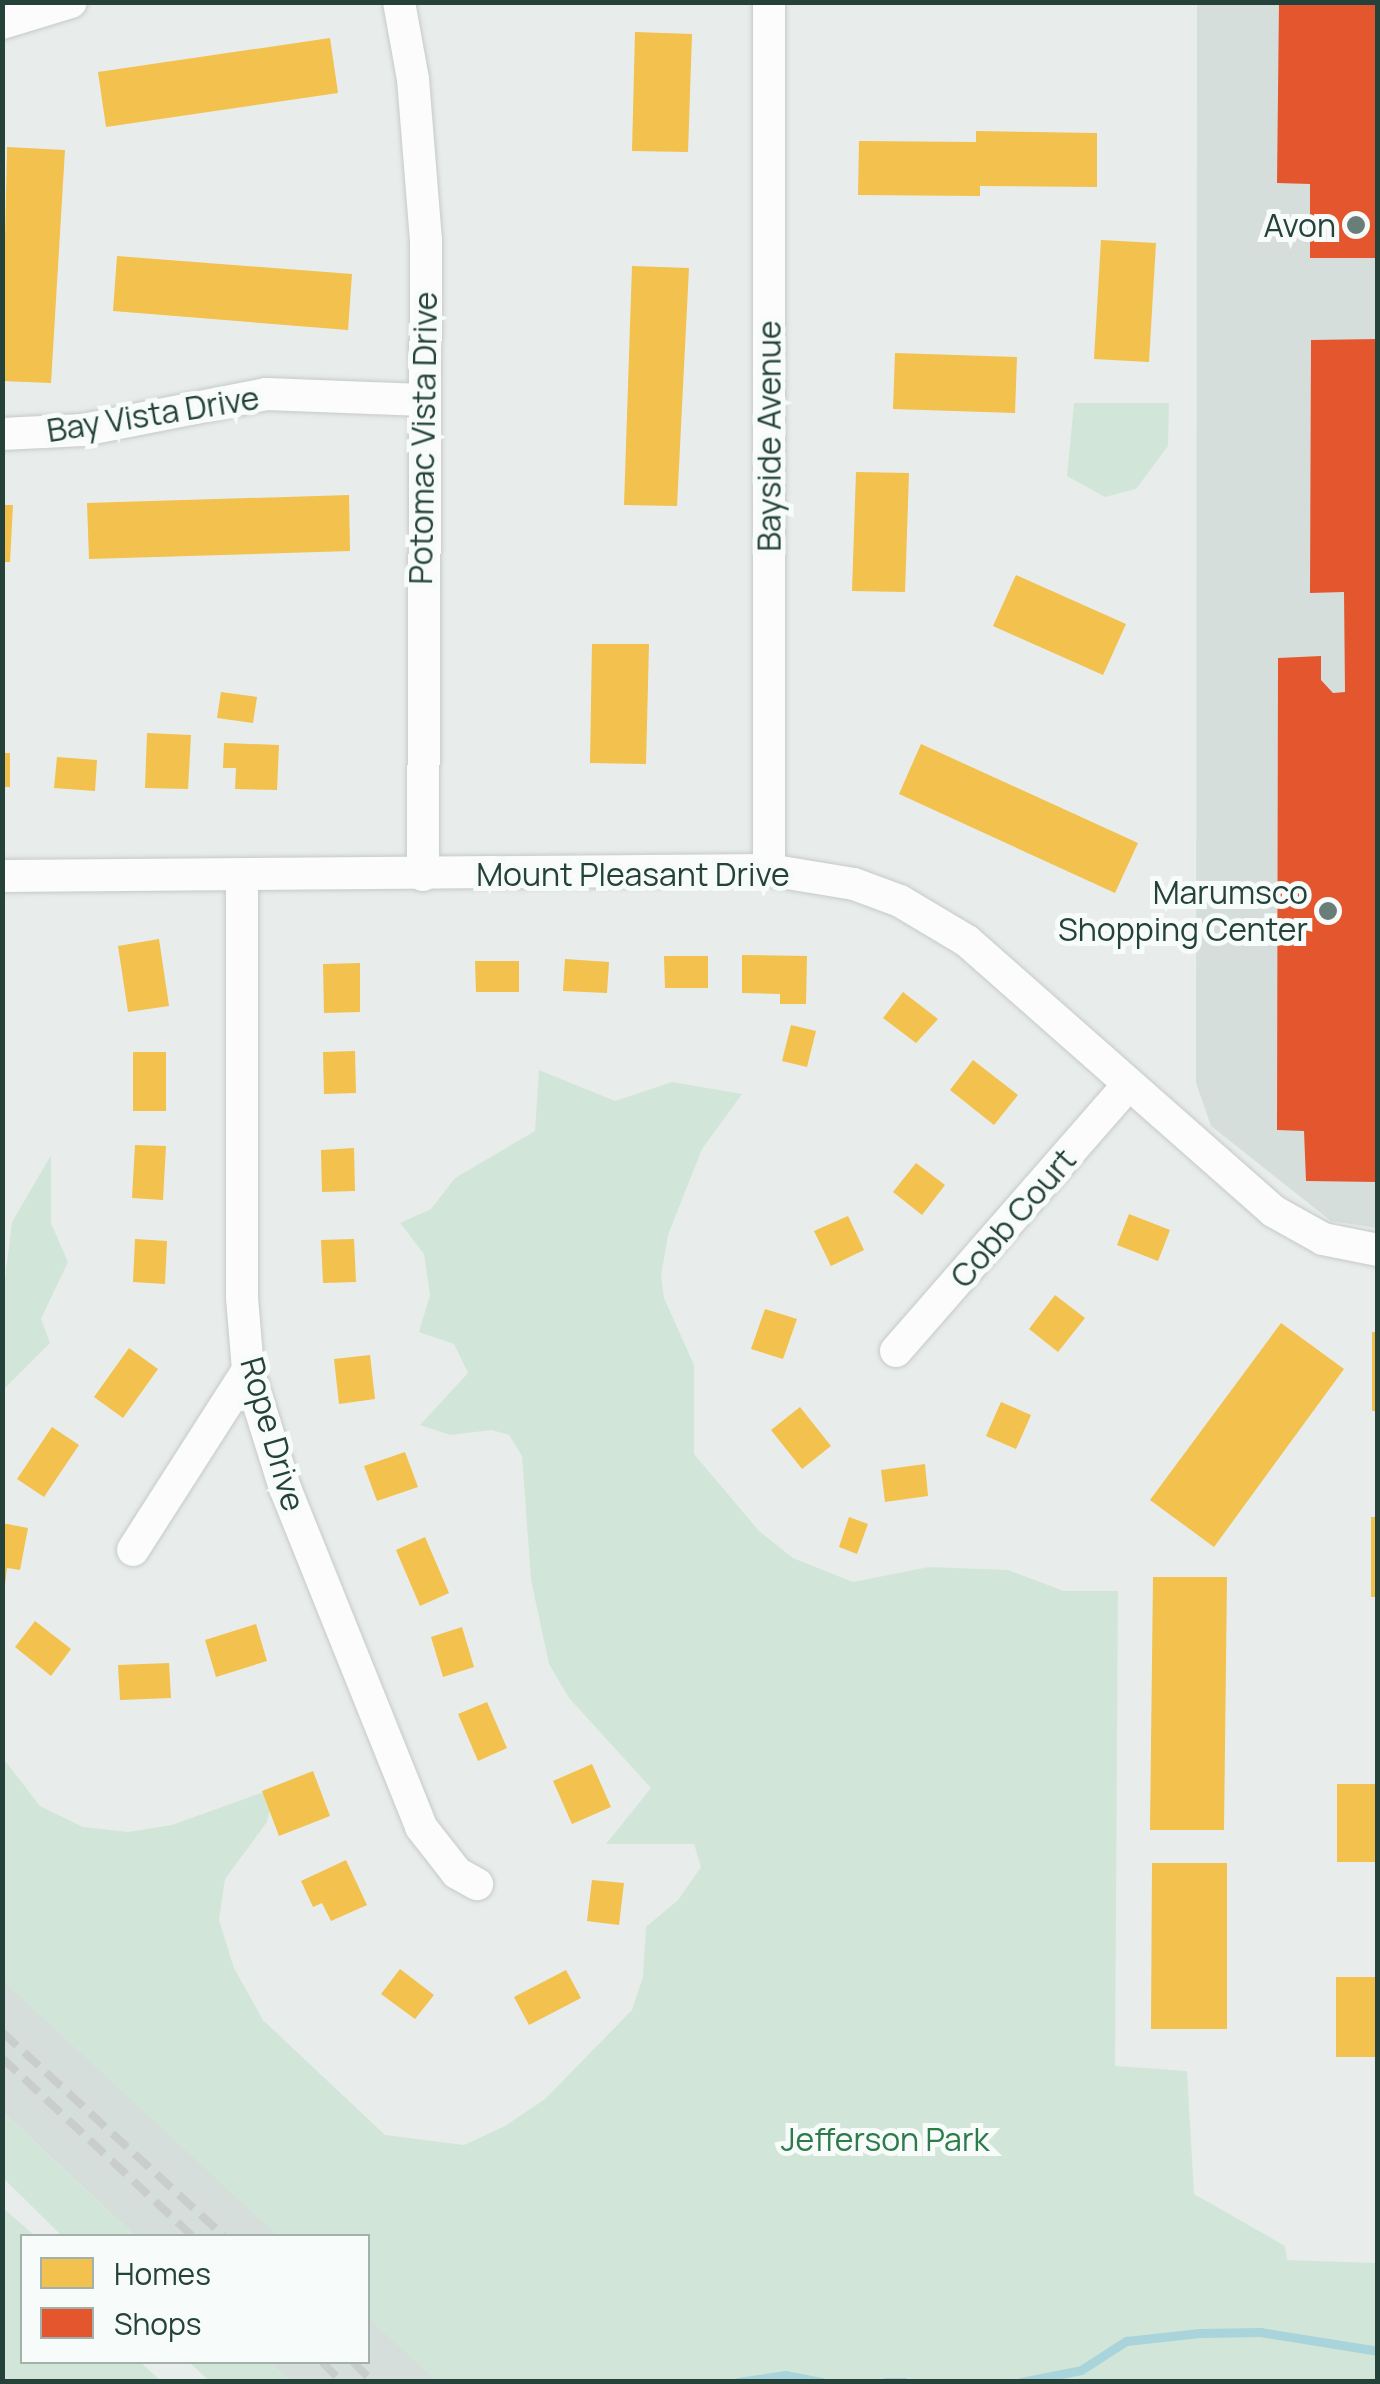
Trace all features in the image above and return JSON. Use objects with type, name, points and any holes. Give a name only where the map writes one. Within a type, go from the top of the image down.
[{"type":"street","points":[[15,14],[71,2]]},
{"type":"street","name":"Potomac Vista Drive","points":[[399,2],[423,169],[424,875]]},
{"type":"street","name":"Bayside Avenue","points":[[769,2],[769,870]]},
{"type":"street","name":"Bay Vista Drive","points":[[2,434],[83,430],[266,394],[423,400]]},
{"type":"street","name":"Mount Pleasant Drive","points":[[2,876],[769,870],[854,884],[942,924],[1274,1211],[1323,1239],[1378,1250]]},
{"type":"street","name":"Rope Drive","points":[[242,876],[242,1298],[248,1370],[285,1488],[421,1827],[457,1873],[477,1884]]},
{"type":"street","name":"Cobb Court","points":[[896,1351],[1129,1084]]},
{"type":"street","points":[[133,1550],[248,1370]]},
{"type":"shaded area","points":[[1197,3],[1377,3],[1377,1228],[1331,1221],[1211,1126],[1196,1083]]},
{"type":"shaded area","points":[[2,1942],[308,2234],[133,2234],[3,2112]]},
{"type":"shaded area","points":[[370,2293],[452,2381],[290,2381],[271,2364],[370,2364]]},
{"type":"green space","points":[[1074,403],[1169,403],[1168,446],[1136,489],[1105,497],[1067,476]]},
{"type":"green space","name":"Jefferson Park","points":[[539,1070],[615,1101],[672,1082],[742,1094],[702,1149],[668,1235],[661,1276],[664,1298],[694,1365],[694,1454],[759,1531],[793,1558],[853,1582],[929,1567],[1008,1570],[1064,1591],[1118,1591],[1115,2066],[1187,2071],[1194,2194],[1285,2246],[1287,2260],[1377,2263],[1377,2381],[437,2381],[370,2320],[370,2234],[276,2234],[3,1981],[2,1757],[40,1806],[83,1827],[128,1832],[172,1825],[275,1788],[267,1822],[225,1879],[219,1920],[234,1968],[263,2020],[385,2135],[464,2145],[505,2126],[545,2099],[632,2010],[643,1976],[646,1927],[678,1900],[701,1867],[694,1844],[606,1844],[651,1788],[569,1698],[549,1664],[531,1580],[522,1456],[509,1435],[492,1430],[450,1435],[420,1425],[468,1373],[454,1344],[419,1332],[430,1295],[424,1254],[400,1223],[431,1209],[455,1178],[535,1131]]},
{"type":"green space","points":[[51,1155],[51,1223],[68,1262],[41,1319],[50,1343],[3,1390],[3,1296],[12,1222]]},
{"type":"green space","points":[[3,2112],[133,2234],[60,2234],[3,2178]]},
{"type":"green space","points":[[2,2207],[33,2234],[20,2234],[20,2364],[142,2364],[161,2381],[3,2381]]},
{"type":"green space","points":[[191,2364],[271,2364],[290,2381],[209,2381]]},
{"type":"building: Homes","points":[[635,32],[692,34],[688,152],[632,151]]},
{"type":"building: Homes","points":[[330,38],[338,93],[106,127],[98,72]]},
{"type":"building: Homes","points":[[976,131],[1097,133],[1097,187],[980,186],[980,196],[858,195],[859,141],[976,142]]},
{"type":"building: Homes","points":[[7,147],[65,150],[51,383],[2,381]]},
{"type":"building: Homes","points":[[1101,240],[1156,243],[1149,362],[1094,359]]},
{"type":"building: Homes","points":[[117,256],[352,274],[348,330],[113,311]]},
{"type":"building: Homes","points":[[632,266],[689,268],[677,506],[624,505]]},
{"type":"building: Homes","points":[[895,353],[1017,357],[1015,413],[893,409]]},
{"type":"building: Homes","points":[[856,472],[909,473],[905,592],[852,591]]},
{"type":"building: Homes","points":[[349,495],[350,551],[89,559],[87,503]]},
{"type":"building: Homes","points":[[2,505],[13,505],[10,562],[2,562]]},
{"type":"building: Homes","points":[[1016,575],[1126,624],[1103,675],[993,626]]},
{"type":"building: Homes","points":[[592,644],[649,644],[646,764],[590,763]]},
{"type":"building: Homes","points":[[221,692],[257,697],[253,723],[217,718]]},
{"type":"building: Homes","points":[[147,733],[191,735],[188,789],[145,788]]},
{"type":"building: Homes","points":[[224,743],[279,745],[277,790],[235,789],[236,768],[223,768]]},
{"type":"building: Homes","points":[[921,744],[1138,843],[1115,893],[899,794]]},
{"type":"building: Homes","points":[[2,753],[10,753],[10,787],[2,787]]},
{"type":"building: Homes","points":[[57,757],[97,760],[95,791],[54,788]]},
{"type":"building: Homes","points":[[159,939],[169,1006],[128,1012],[118,946]]},
{"type":"building: Homes","points":[[742,955],[807,956],[806,1004],[780,1004],[780,994],[742,993]]},
{"type":"building: Homes","points":[[664,956],[708,956],[708,988],[665,988]]},
{"type":"building: Homes","points":[[565,959],[609,962],[607,993],[563,991]]},
{"type":"building: Homes","points":[[475,961],[519,961],[519,992],[476,992]]},
{"type":"building: Homes","points":[[360,963],[360,1012],[324,1013],[323,964]]},
{"type":"building: Homes","points":[[903,992],[938,1019],[916,1043],[883,1018]]},
{"type":"building: Homes","points":[[791,1025],[816,1031],[807,1067],[782,1061]]},
{"type":"building: Homes","points":[[355,1051],[356,1093],[324,1094],[323,1052]]},
{"type":"building: Homes","points":[[133,1052],[166,1052],[166,1111],[133,1111]]},
{"type":"building: Homes","points":[[973,1060],[1018,1095],[994,1125],[950,1090]]},
{"type":"building: Homes","points":[[135,1145],[166,1146],[163,1200],[132,1198]]},
{"type":"building: Homes","points":[[354,1148],[355,1191],[322,1192],[321,1150]]},
{"type":"building: Homes","points":[[916,1163],[945,1185],[922,1215],[893,1192]]},
{"type":"building: Homes","points":[[1129,1214],[1170,1230],[1158,1261],[1117,1245]]},
{"type":"building: Homes","points":[[848,1216],[864,1250],[831,1266],[814,1231]]},
{"type":"building: Homes","points":[[135,1239],[167,1241],[165,1284],[133,1282]]},
{"type":"building: Homes","points":[[354,1239],[356,1282],[323,1283],[321,1240]]},
{"type":"building: Homes","points":[[1055,1295],[1085,1318],[1058,1352],[1029,1329]]},
{"type":"building: Homes","points":[[765,1309],[797,1319],[783,1359],[751,1349]]},
{"type":"building: Homes","points":[[1281,1323],[1344,1369],[1214,1547],[1150,1500]]},
{"type":"building: Homes","points":[[1372,1332],[1378,1332],[1378,1411],[1372,1411]]},
{"type":"building: Homes","points":[[129,1348],[158,1369],[123,1418],[94,1397]]},
{"type":"building: Homes","points":[[370,1355],[375,1399],[339,1404],[334,1359]]},
{"type":"building: Homes","points":[[1001,1402],[1031,1415],[1016,1449],[986,1436]]},
{"type":"building: Homes","points":[[800,1407],[831,1446],[802,1469],[771,1430]]},
{"type":"building: Homes","points":[[52,1427],[79,1445],[44,1497],[17,1479]]},
{"type":"building: Homes","points":[[405,1452],[418,1487],[377,1501],[364,1466]]},
{"type":"building: Homes","points":[[925,1464],[928,1496],[885,1502],[881,1470]]},
{"type":"building: Homes","points":[[849,1517],[868,1524],[857,1554],[839,1547]]},
{"type":"building: Homes","points":[[1371,1517],[1378,1517],[1378,1597],[1371,1597]]},
{"type":"building: Homes","points":[[2,1523],[28,1528],[20,1570],[7,1568],[5,1585]]},
{"type":"building: Homes","points":[[425,1537],[449,1593],[420,1606],[396,1550]]},
{"type":"building: Homes","points":[[1153,1577],[1227,1577],[1224,1830],[1150,1830]]},
{"type":"building: Homes","points":[[35,1621],[71,1649],[51,1676],[15,1647]]},
{"type":"building: Homes","points":[[256,1624],[267,1661],[216,1677],[205,1640]]},
{"type":"building: Homes","points":[[462,1627],[474,1667],[443,1677],[431,1637]]},
{"type":"building: Homes","points":[[169,1663],[171,1698],[120,1700],[118,1665]]},
{"type":"building: Homes","points":[[487,1702],[507,1748],[478,1761],[458,1714]]},
{"type":"building: Homes","points":[[592,1764],[611,1807],[572,1824],[553,1781]]},
{"type":"building: Homes","points":[[313,1771],[330,1816],[279,1836],[262,1791]]},
{"type":"building: Homes","points":[[1337,1784],[1378,1784],[1378,1862],[1337,1862]]},
{"type":"building: Homes","points":[[346,1860],[367,1905],[331,1921],[322,1903],[313,1907],[301,1881]]},
{"type":"building: Homes","points":[[1152,1863],[1227,1863],[1227,2029],[1151,2029]]},
{"type":"building: Homes","points":[[592,1880],[624,1883],[619,1925],[587,1921]]},
{"type":"building: Homes","points":[[400,1969],[434,1995],[415,2019],[381,1994]]},
{"type":"building: Homes","points":[[566,1970],[581,1998],[529,2025],[514,1997]]},
{"type":"building: Homes","points":[[1336,1977],[1378,1977],[1378,2057],[1336,2057]]},
{"type":"building: Shops","points":[[1279,2],[1378,2],[1378,258],[1310,258],[1310,184],[1277,183]]},
{"type":"building: Shops","name":"Marumsco Shopping Center","points":[[1378,339],[1378,1182],[1306,1181],[1304,1131],[1277,1130],[1278,658],[1321,656],[1321,680],[1333,693],[1345,692],[1344,592],[1310,593],[1311,340]]},
{"type":"waterway","points":[[1021,2382],[1081,2370],[1126,2341],[1200,2333],[1260,2332],[1378,2351]]},
{"type":"waterway","points":[[738,2382],[785,2375],[822,2382]]},
{"type":"waterway","points":[[886,2382],[904,2382]]},
{"type":"railway","points":[[2,2032],[222,2234]]},
{"type":"railway","points":[[2,2058],[190,2234]]},
{"type":"railway","points":[[324,2364],[342,2382]]},
{"type":"railway","points":[[355,2364],[373,2382]]},
{"type":"place","name":"Avon","points":[[1356,225]]},
{"type":"place","name":"Marumsco Shopping Center","points":[[1328,911]]}]
